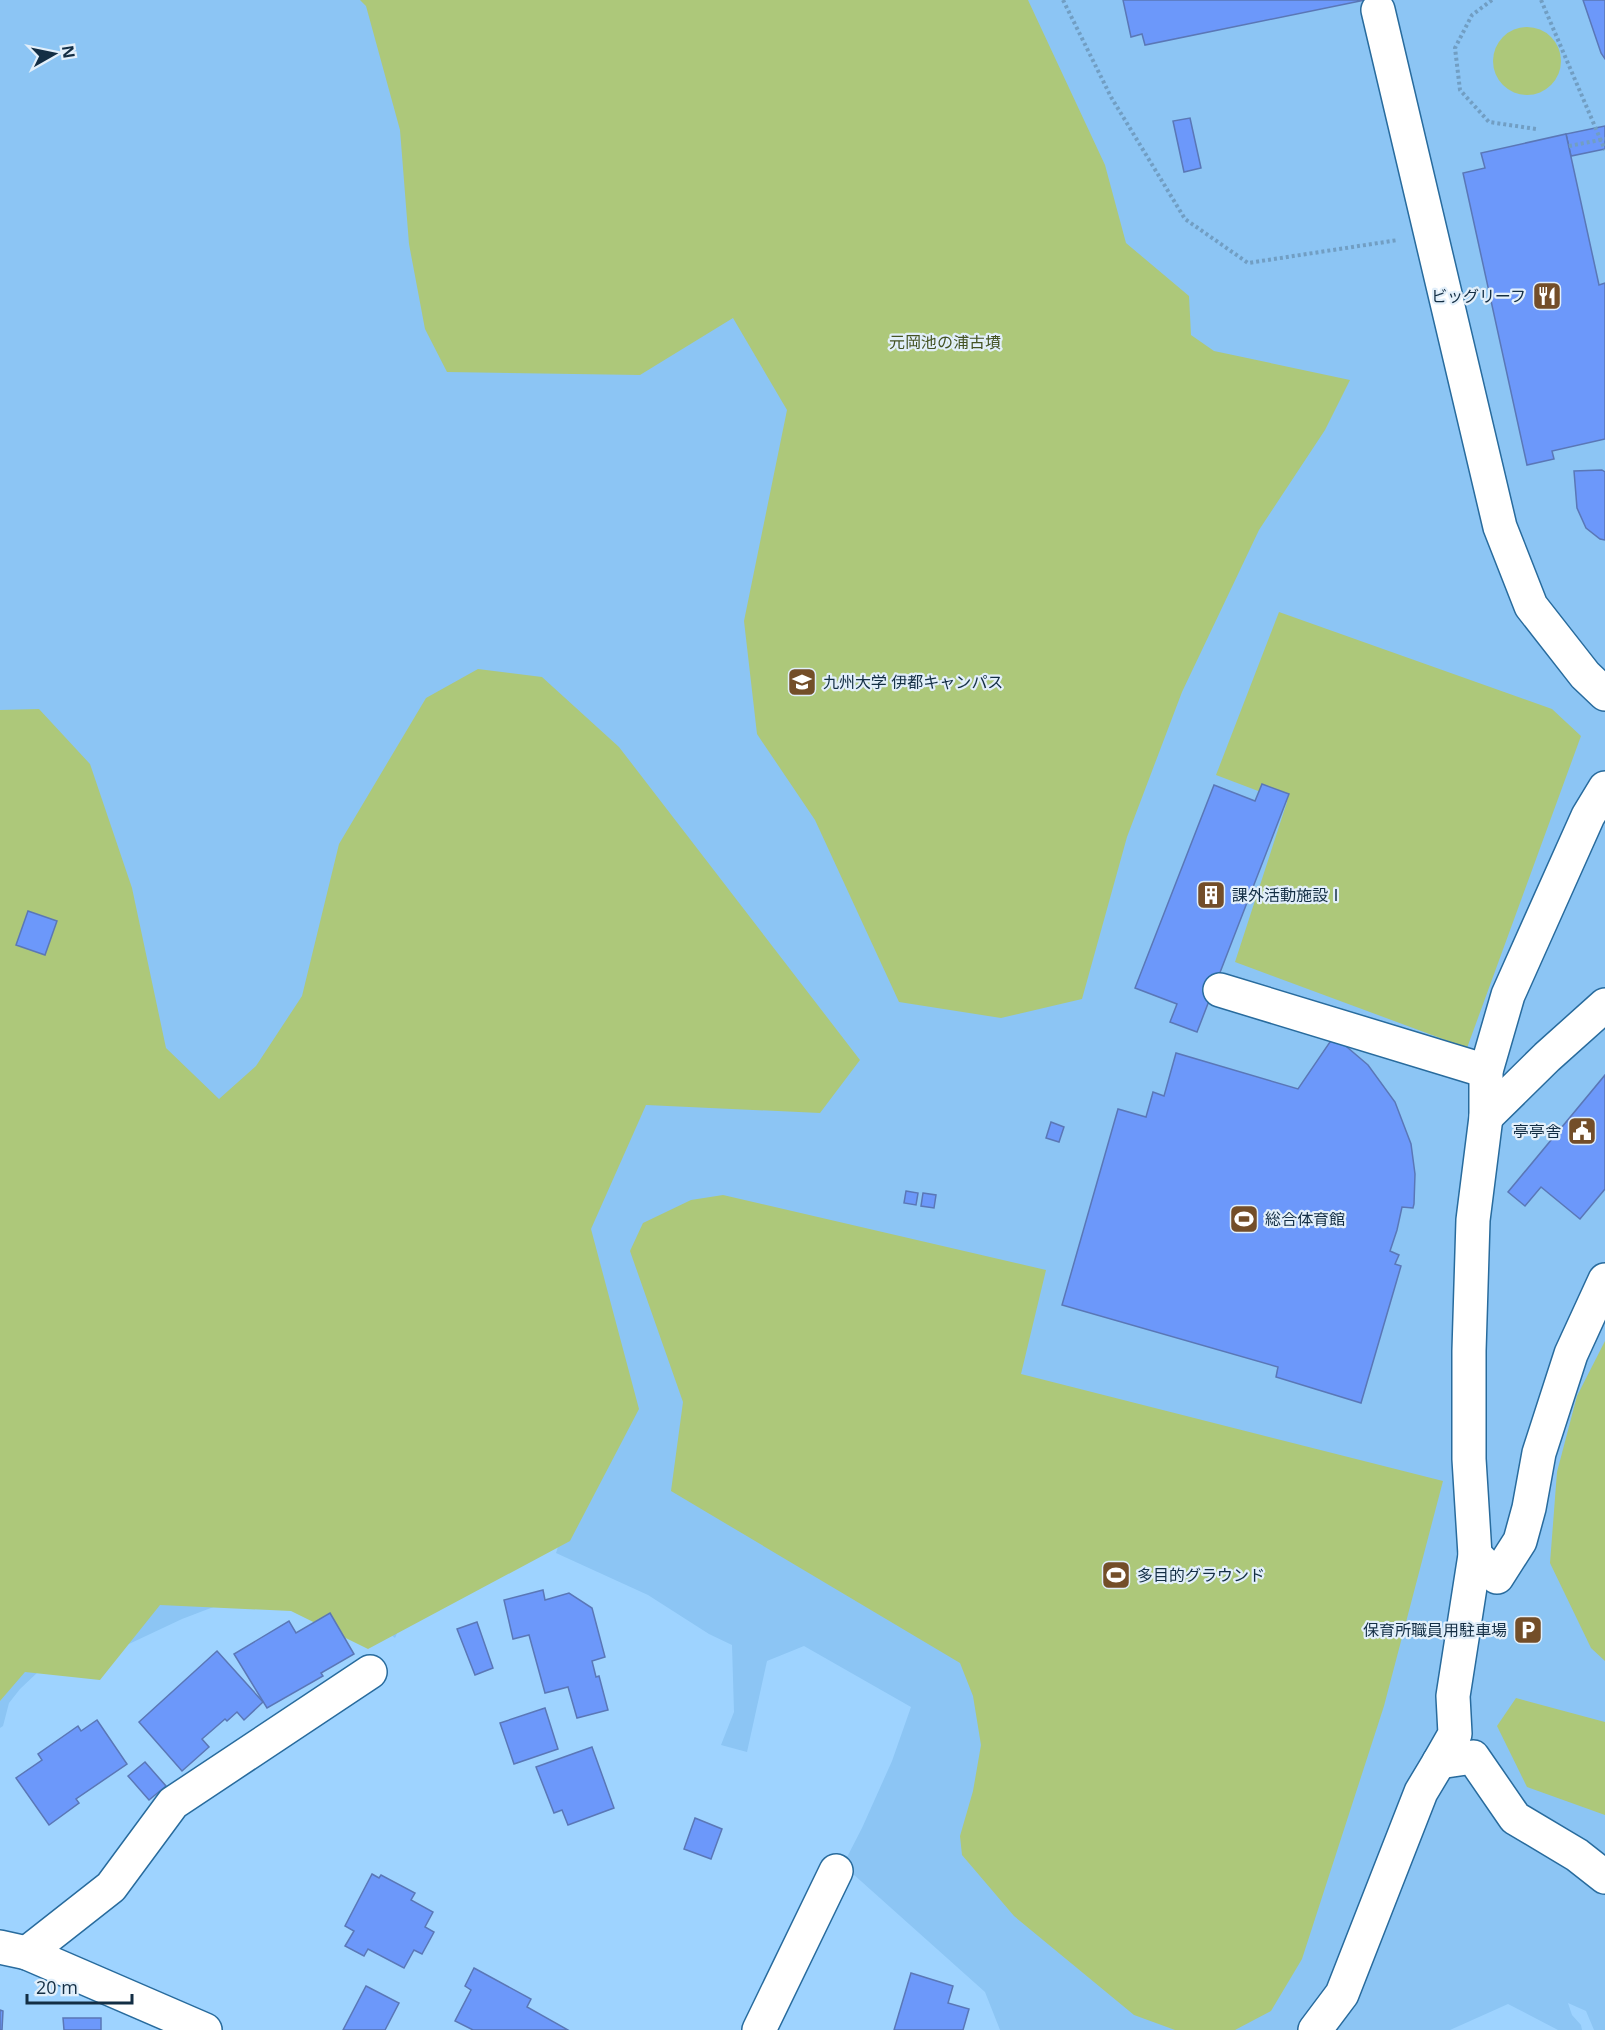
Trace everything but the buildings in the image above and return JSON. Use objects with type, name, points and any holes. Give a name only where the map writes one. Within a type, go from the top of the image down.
[{"type":"street","points":[[1378,10],[1500,527],[1530,606],[1585,675],[1605,694]]},
{"type":"street","points":[[1315,2030],[1342,1994],[1421,1792],[1455,1734],[1453,1696],[1475,1555],[1469,1459],[1469,1351],[1473,1220],[1486,1117],[1486,1071],[1508,995],[1588,816],[1605,788]]},
{"type":"street","points":[[1220,990],[1486,1071]]},
{"type":"street","points":[[1486,1117],[1547,1057],[1605,1005]]},
{"type":"street","points":[[1475,1555],[1497,1577],[1520,1542],[1539,1453],[1567,1365],[1605,1280]]},
{"type":"street","points":[[13,1950],[111,1887],[173,1803],[370,1672]]},
{"type":"street","points":[[1439,1762],[1473,1757],[1515,1818],[1577,1854],[1605,1877]]},
{"type":"street","points":[[759,2030],[836,1871]]},
{"type":"street","points":[[13,1950],[205,2030]]},
{"type":"path","points":[[1063,0],[1111,97],[1185,219],[1248,263],[1431,235]]},
{"type":"path","points":[[1491,0],[1472,15],[1455,48],[1460,90],[1489,122],[1536,129]]},
{"type":"path","points":[[1540,0],[1605,150]]},
{"type":"path","points":[[1569,147],[1605,139]]},
{"type":"shaded area","name":"九州大学 伊都キャンパス","points":[[0,0],[1605,0],[1605,2030],[1594,2030],[1586,2011],[1568,2003],[1572,2015],[1581,2025],[1582,2030],[1558,2030],[1508,2004],[1450,2030],[1000,2030],[985,1992],[843,1865],[892,1761],[911,1707],[804,1646],[767,1661],[747,1752],[721,1745],[734,1712],[732,1645],[709,1634],[648,1595],[556,1553],[602,1411],[407,1610],[395,1638],[390,1634],[258,1590],[182,1619],[80,1667],[39,1671],[9,1703],[3,1726],[0,1728]]},
{"type":"green space","name":"元岡池の浦古墳","points":[[360,0],[1028,0],[1105,165],[1126,243],[1189,296],[1191,335],[1214,351],[1350,380],[1325,430],[1259,530],[1182,692],[1127,837],[1082,999],[1001,1018],[899,1002],[815,820],[757,734],[744,621],[787,410],[733,318],[640,375],[447,372],[425,329],[409,244],[400,130],[366,6]]},
{"type":"green space","points":[[1527,27],[1540,30],[1551,37],[1558,48],[1561,61],[1558,74],[1551,85],[1540,92],[1527,95],[1514,92],[1503,85],[1496,74],[1493,61],[1496,48],[1503,37],[1514,30]]},
{"type":"green space","points":[[1279,612],[1552,709],[1581,736],[1467,1048],[1235,962],[1287,802],[1216,775]]},
{"type":"green space","points":[[478,669],[542,677],[619,747],[860,1060],[820,1113],[646,1105],[591,1229],[639,1409],[570,1541],[368,1649],[291,1611],[160,1605],[100,1680],[25,1672],[0,1701],[0,710],[39,709],[90,764],[132,888],[166,1048],[219,1099],[256,1066],[302,996],[339,844],[426,698]]},
{"type":"green space","name":"多目的グラウンド","points":[[723,1195],[1046,1270],[1021,1374],[1443,1481],[1384,1706],[1302,1959],[1271,2011],[1235,2030],[1175,2030],[1134,2015],[1014,1916],[962,1855],[960,1836],[973,1791],[981,1745],[973,1696],[960,1663],[671,1491],[683,1402],[630,1251],[643,1223],[691,1200]]},
{"type":"green space","points":[[1605,1341],[1605,1661],[1591,1648],[1550,1563],[1557,1472],[1577,1396]]},
{"type":"green space","points":[[1516,1698],[1605,1722],[1605,1815],[1527,1787],[1497,1726]]},
{"type":"place","name":"ビッグリーフ","points":[[1547,296]]},
{"type":"place","name":"九州大学 伊都キャンパス","points":[[802,682]]},
{"type":"place","name":"課外活動施設Ⅰ","points":[[1211,895]]},
{"type":"place","name":"亭亭舎","points":[[1582,1131]]},
{"type":"place","name":"総合体育館","points":[[1244,1219]]},
{"type":"place","name":"多目的グラウンド","points":[[1116,1575]]},
{"type":"place","name":"保育所職員用駐車場","points":[[1528,1630]]}]
